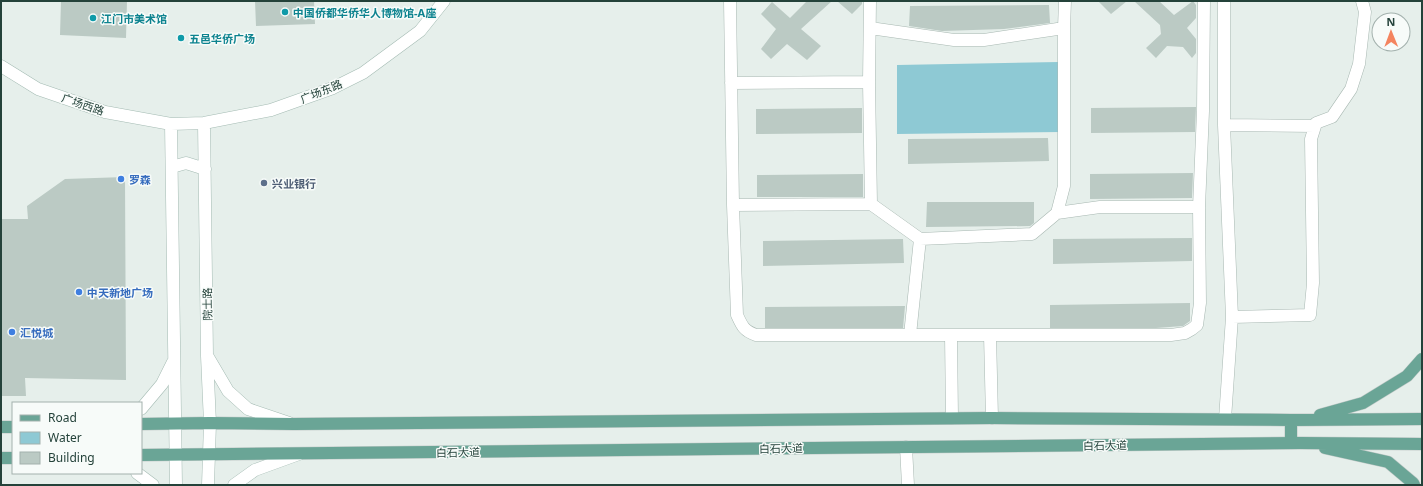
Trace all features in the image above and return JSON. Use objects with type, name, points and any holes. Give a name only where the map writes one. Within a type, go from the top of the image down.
[{"type":"main road","points":[[1303,419],[1363,403],[1407,376],[1422,359]]},
{"type":"main road","points":[[142,424],[952,418],[1291,420],[1422,418]]},
{"type":"main road","points":[[1291,420],[1295,443],[1388,462],[1414,485]]},
{"type":"main road","points":[[1,427],[12,427]]},
{"type":"main road","name":"白石大道","points":[[142,455],[1295,443],[1422,444]]},
{"type":"main road","points":[[1,458],[12,458]]},
{"type":"street","name":"广场东路","points":[[171,124],[204,124],[271,110],[333,88],[363,72],[420,31],[444,1]]},
{"type":"street","points":[[730,1],[733,205],[737,315],[746,331],[756,335],[910,336],[1171,335],[1185,332],[1197,325],[1200,303],[1199,207],[1203,112],[1204,1]]},
{"type":"street","points":[[870,1],[869,82],[871,204]]},
{"type":"street","points":[[1057,213],[1064,186],[1065,1]]},
{"type":"street","points":[[1224,1],[1224,125],[1232,317],[1225,419]]},
{"type":"street","points":[[1232,317],[1310,315],[1313,283],[1311,138],[1316,123],[1332,117],[1351,89],[1359,64],[1365,12],[1362,1]]},
{"type":"street","points":[[870,28],[954,40],[984,40],[1064,28]]},
{"type":"street","name":"广场西路","points":[[1,66],[38,89],[105,112],[171,124]]},
{"type":"street","points":[[731,83],[869,82]]},
{"type":"street","points":[[171,124],[176,485]]},
{"type":"street","name":"院士路","points":[[204,124],[207,356],[210,423],[208,485]]},
{"type":"street","points":[[1224,125],[1315,126]]},
{"type":"street","points":[[172,167],[186,163],[205,169]]},
{"type":"street","points":[[733,205],[871,204],[920,239],[1032,234],[1057,213],[1100,206],[1199,207]]},
{"type":"street","points":[[910,336],[920,239]]},
{"type":"street","points":[[951,335],[952,418]]},
{"type":"street","points":[[990,335],[992,418]]},
{"type":"street","points":[[207,356],[228,391],[248,409],[294,424]]},
{"type":"street","points":[[142,408],[162,384],[174,361]]},
{"type":"street","points":[[906,447],[908,485]]},
{"type":"street","points":[[234,485],[255,470],[301,453]]},
{"type":"street","points":[[138,474],[153,485]]},
{"type":"water","points":[[1059,62],[1061,132],[897,134],[897,65]]},
{"type":"building","name":"江门市美术馆","points":[[61,1],[127,1],[126,38],[60,35]]},
{"type":"building","name":"中国侨都华侨华人博物馆-A座","points":[[255,1],[314,1],[315,24],[256,26]]},
{"type":"building","points":[[807,1],[832,1],[801,29],[821,46],[807,60],[787,44],[771,59],[761,49],[776,29],[761,14],[772,2],[790,18]]},
{"type":"building","points":[[837,1],[862,1],[862,4],[852,14]]},
{"type":"building","points":[[1098,1],[1127,1],[1111,14]]},
{"type":"building","points":[[1134,1],[1159,1],[1174,15],[1193,1],[1196,5],[1196,18],[1187,28],[1196,39],[1196,53],[1192,58],[1183,47],[1167,46],[1156,58],[1146,48],[1161,34],[1160,25]]},
{"type":"building","points":[[1049,5],[1050,23],[1004,29],[942,31],[909,26],[910,6]]},
{"type":"building","points":[[1196,107],[1195,132],[1091,133],[1091,108]]},
{"type":"building","points":[[862,108],[862,133],[756,134],[756,109]]},
{"type":"building","points":[[1048,138],[1049,161],[908,164],[908,139]]},
{"type":"building","points":[[1193,173],[1192,198],[1090,199],[1090,174]]},
{"type":"building","points":[[863,174],[863,197],[757,197],[757,175]]},
{"type":"building","name":"中天新地广场","points":[[125,177],[126,380],[25,378],[26,396],[1,396],[1,219],[28,219],[27,206],[65,179]]},
{"type":"building","points":[[927,202],[1034,202],[1034,223],[1030,226],[926,227]]},
{"type":"building","points":[[1192,238],[1192,261],[1053,264],[1053,239]]},
{"type":"building","points":[[903,239],[904,263],[763,266],[763,241]]},
{"type":"building","points":[[1190,303],[1190,321],[1183,326],[1156,328],[1050,328],[1050,305]]},
{"type":"building","points":[[905,306],[903,328],[765,328],[765,307]]},
{"type":"place","name":"中国侨都华侨华人博物馆-A座","points":[[285,12]]},
{"type":"place","name":"江门市美术馆","points":[[93,18]]},
{"type":"place","name":"五邑华侨广场","points":[[181,38]]},
{"type":"place","name":"罗森","points":[[121,179]]},
{"type":"place","name":"兴业银行","points":[[264,183]]},
{"type":"place","name":"中天新地广场","points":[[79,292]]},
{"type":"place","name":"汇悦城","points":[[12,332]]}]
